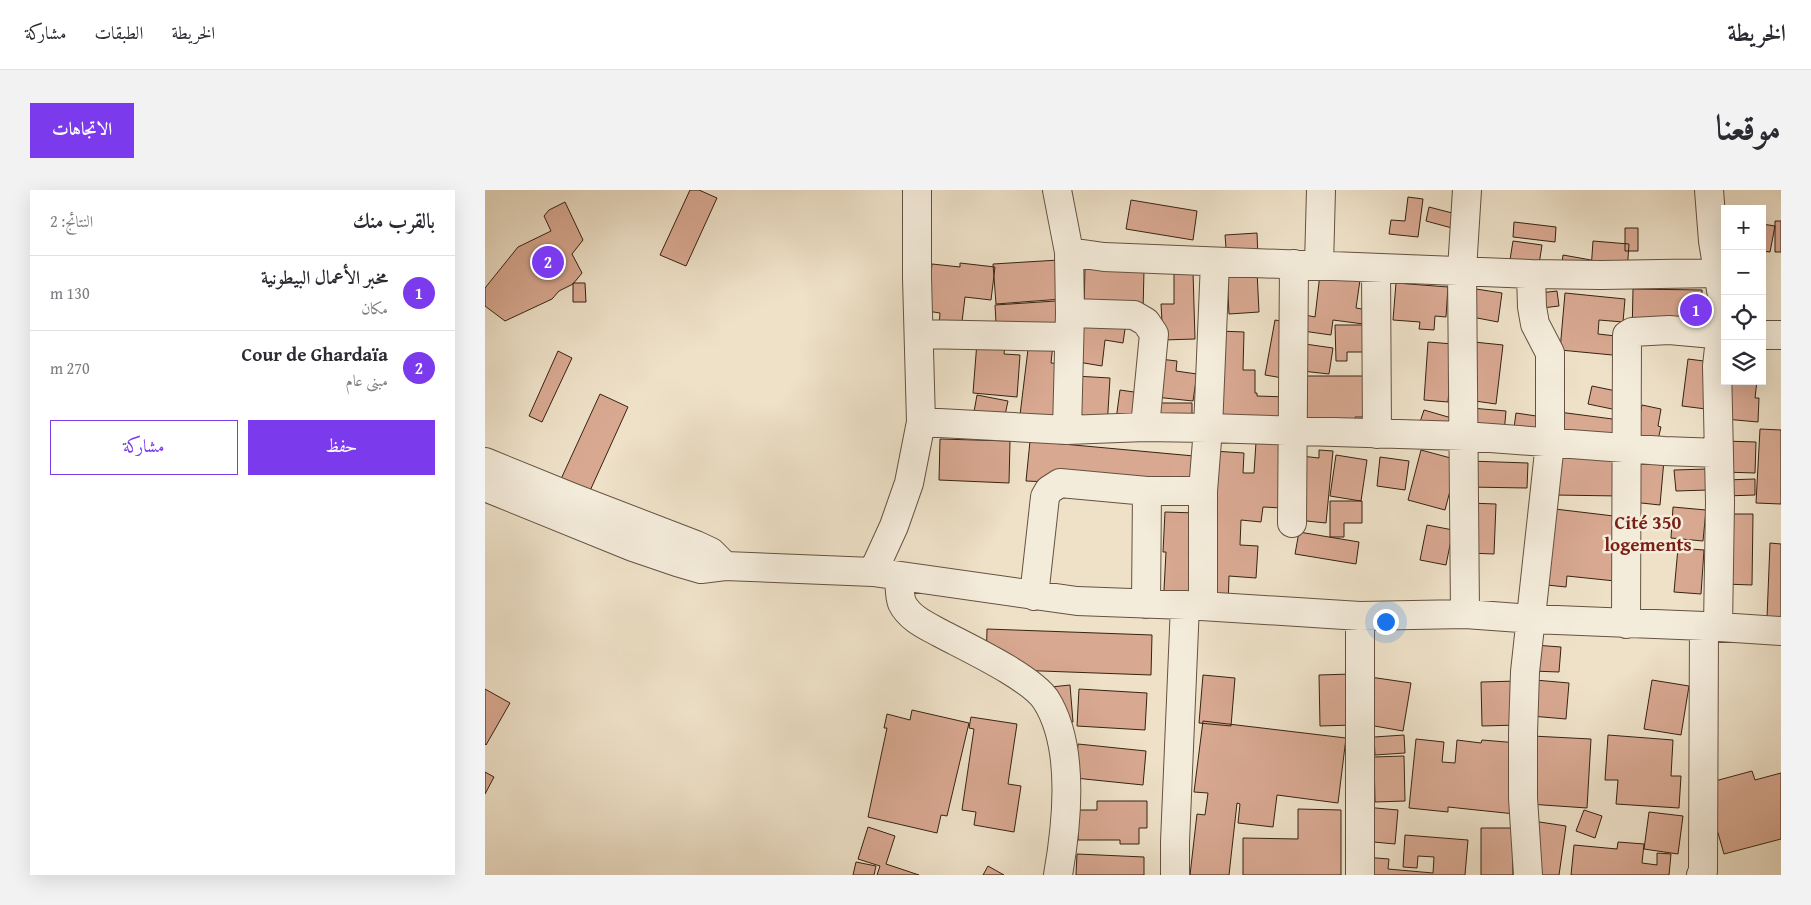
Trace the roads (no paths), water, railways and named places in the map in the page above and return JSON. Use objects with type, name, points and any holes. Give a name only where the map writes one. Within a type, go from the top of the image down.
[{"type":"street","points":[[917,190],[921,422],[909,483],[894,526],[886,575],[906,609],[921,623],[997,664],[1029,684],[1045,699],[1055,718],[1063,743],[1066,784],[1062,851],[1058,875]]},
{"type":"street","points":[[1057,190],[1069,252],[1067,430]]},
{"type":"street","points":[[1292,523],[1293,430],[1307,265],[1321,190]]},
{"type":"street","points":[[1465,614],[1462,270],[1467,190]]},
{"type":"street","points":[[1709,190],[1713,241],[1721,296]]},
{"type":"street","points":[[1069,252],[1104,257],[1531,274],[1718,273]]},
{"type":"street","points":[[1175,875],[1175,842],[1208,428],[1215,262]]},
{"type":"street","points":[[1376,268],[1377,434]]},
{"type":"street","points":[[1528,875],[1523,798],[1525,672],[1551,443],[1550,353],[1535,324],[1532,307],[1531,274]]},
{"type":"street","points":[[919,334],[1069,325],[1134,315],[1146,322],[1154,334],[1145,427]]},
{"type":"street","points":[[1626,624],[1627,338],[1629,332],[1669,330],[1721,335]]},
{"type":"street","points":[[1766,335],[1781,336]]},
{"type":"street","points":[[1701,875],[1703,871],[1719,453],[1717,366],[1721,340]]},
{"type":"street","points":[[921,422],[1067,430],[1145,427],[1464,436],[1719,453]]},
{"type":"street","points":[[490,476],[637,535],[701,569],[725,566],[886,575],[1077,601],[1194,605],[1359,616],[1465,614],[1626,624],[1711,626],[1781,632]]},
{"type":"street","points":[[1034,596],[1045,497],[1049,490],[1060,483],[1147,492],[1203,491]]},
{"type":"street","points":[[1146,604],[1147,492]]},
{"type":"street","points":[[1359,616],[1360,875]]},
{"type":"place","name":"Cour de Ghardaïa","points":[[548,262]]},
{"type":"place","name":"مخبر الأعمال البيطونية","points":[[1696,310]]},
{"type":"district","name":"Cité 350 logements","points":[[1648,533]]}]
